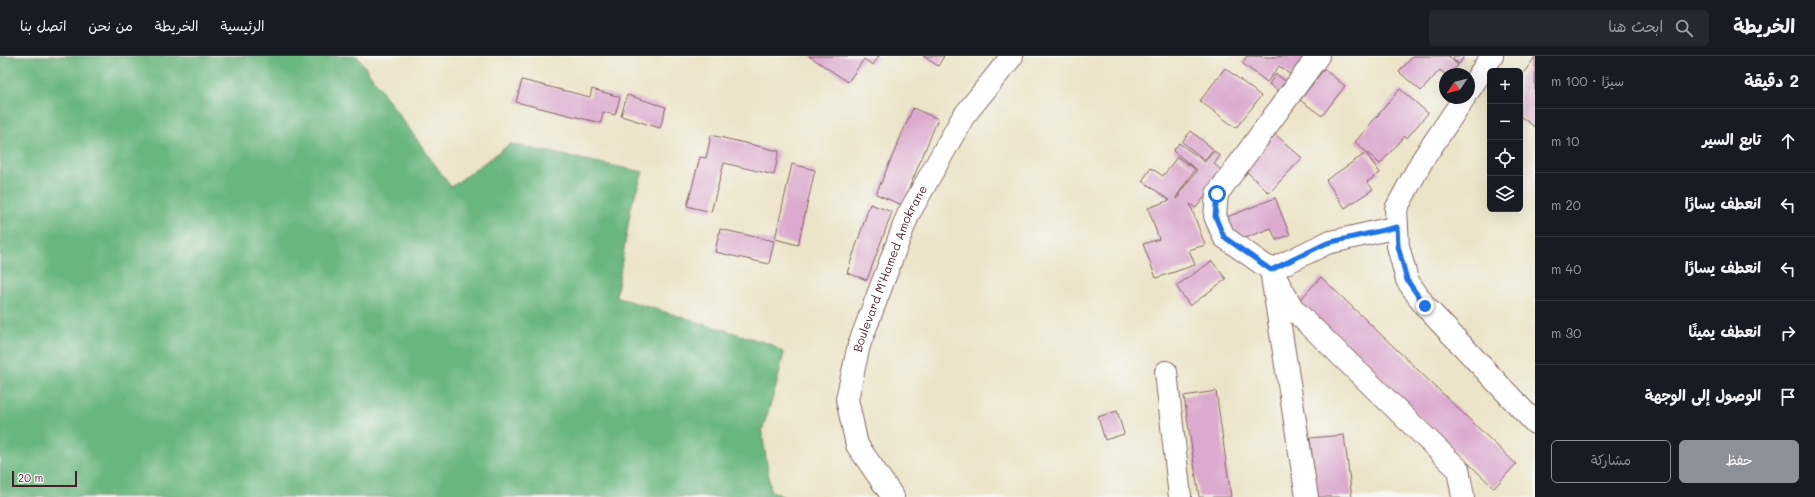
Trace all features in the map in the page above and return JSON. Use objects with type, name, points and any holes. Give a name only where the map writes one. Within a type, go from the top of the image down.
[{"type":"main road","name":"Boulevard M'Hamed Amokrane","points":[[893,497],[857,445],[847,399],[859,345],[908,215],[963,117],[1012,56]]},
{"type":"main road","points":[[1318,56],[1217,194],[1215,216],[1224,237],[1271,270],[1293,309],[1458,469],[1463,497]]},
{"type":"main road","points":[[1475,81],[1492,56]]},
{"type":"main road","points":[[1460,104],[1423,159],[1396,209],[1398,246],[1407,280],[1425,306],[1535,424]]},
{"type":"main road","points":[[1271,270],[1327,243],[1397,227]]},
{"type":"main road","points":[[1271,270],[1307,497]]},
{"type":"main road","points":[[1166,372],[1180,497]]},
{"type":"green space","points":[[0,56],[357,56],[451,187],[510,144],[643,172],[631,207],[616,297],[770,344],[784,353],[776,387],[762,431],[771,491],[784,497],[0,497]]},
{"type":"building","points":[[809,56],[879,56],[873,65],[864,59],[848,82]]},
{"type":"building","points":[[923,56],[944,56],[938,66]]},
{"type":"building","points":[[1247,56],[1307,56],[1292,76],[1279,66],[1267,82],[1242,63]]},
{"type":"building","points":[[1413,56],[1451,56],[1449,57],[1458,65],[1455,68],[1439,68],[1439,71],[1421,91],[1399,72]]},
{"type":"building","points":[[1454,56],[1464,56],[1459,64],[1452,59]]},
{"type":"building","points":[[1535,57],[1535,127],[1523,118],[1523,74]]},
{"type":"building","points":[[1225,68],[1261,96],[1236,128],[1200,101]]},
{"type":"building","points":[[1324,69],[1345,86],[1322,116],[1300,100]]},
{"type":"building","points":[[1276,74],[1287,82],[1280,92],[1269,84]]},
{"type":"building","points":[[522,80],[590,97],[592,89],[620,97],[615,115],[603,112],[601,123],[516,102]]},
{"type":"building","points":[[1400,89],[1428,113],[1407,138],[1405,136],[1380,164],[1355,142]]},
{"type":"building","points":[[627,95],[666,107],[660,128],[621,116]]},
{"type":"building","points":[[913,108],[938,119],[902,205],[876,194]]},
{"type":"building","points":[[1191,131],[1213,149],[1205,160],[1182,142]]},
{"type":"building","points":[[1275,134],[1302,158],[1269,193],[1243,168]]},
{"type":"building","points":[[711,135],[779,151],[774,175],[724,163],[711,212],[687,206],[700,157],[706,158]]},
{"type":"building","points":[[1179,143],[1205,162],[1214,151],[1220,156],[1214,164],[1224,172],[1196,208],[1190,204],[1205,245],[1189,250],[1195,265],[1156,278],[1143,244],[1159,239],[1148,208],[1170,200],[1142,181],[1151,168],[1163,176],[1177,157],[1195,169],[1175,199],[1181,196],[1178,195],[1197,170],[1173,151]]},
{"type":"building","points":[[1366,153],[1380,173],[1367,182],[1373,189],[1345,208],[1326,180]]},
{"type":"building","points":[[792,164],[815,170],[798,245],[775,239]]},
{"type":"building","points":[[1275,198],[1290,235],[1276,240],[1271,228],[1237,241],[1227,217]]},
{"type":"building","points":[[870,204],[892,212],[867,280],[847,273]]},
{"type":"building","points":[[720,229],[774,241],[769,264],[715,252]]},
{"type":"building","points":[[1212,261],[1226,279],[1190,306],[1176,286]]},
{"type":"building","points":[[1321,277],[1516,464],[1494,488],[1299,301]]},
{"type":"building","points":[[1216,391],[1231,497],[1199,497],[1184,396]]},
{"type":"building","points":[[1117,411],[1124,434],[1105,440],[1098,417]]},
{"type":"building","points":[[1344,435],[1352,497],[1317,497],[1310,438]]},
{"type":"route","points":[[1217,194],[1215,216],[1224,237],[1271,270],[1327,243],[1397,227],[1398,246],[1407,280],[1425,306]]}]
